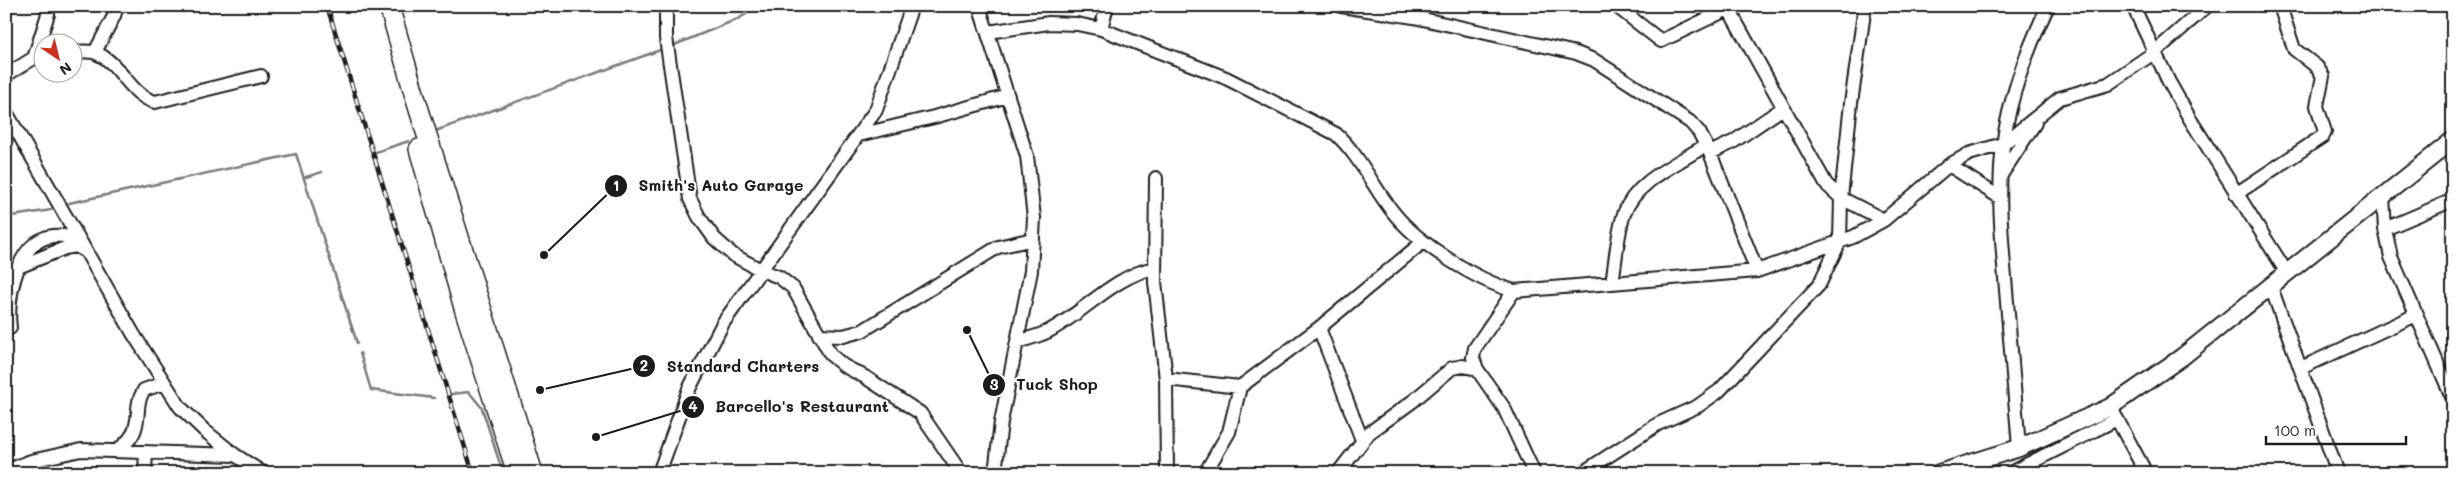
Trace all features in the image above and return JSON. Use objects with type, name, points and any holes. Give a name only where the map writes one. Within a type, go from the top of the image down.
[{"type":"highway","points":[[378,6],[464,308],[517,473]]},
{"type":"highway","points":[[389,6],[416,100],[533,473]]},
{"type":"main road","points":[[1939,473],[2019,448],[2113,413],[2453,140]]},
{"type":"street","points":[[44,32],[48,14],[47,6]]},
{"type":"street","points":[[95,52],[114,16],[117,6]]},
{"type":"street","points":[[666,6],[666,38],[690,199],[699,217],[714,238],[733,255],[779,277],[794,288],[831,355],[844,366],[866,377],[920,413],[961,473]]},
{"type":"street","points":[[659,473],[689,390],[723,323],[859,135],[881,100],[912,6]]},
{"type":"street","points":[[979,6],[1027,156],[1034,208],[1031,271],[992,471]]},
{"type":"street","points":[[1101,29],[1107,6]]},
{"type":"street","points":[[1342,6],[1414,18],[1576,54],[1594,60],[1690,122],[1708,149],[1757,272]]},
{"type":"street","points":[[1616,6],[1661,41],[1727,8],[1826,184],[1841,198],[1884,220]]},
{"type":"street","points":[[1582,473],[1658,424],[1698,406],[1719,392],[1820,285],[1840,241],[1841,198],[1851,103],[1865,6]]},
{"type":"street","points":[[2019,448],[1999,197],[2000,177],[2003,144],[2017,80],[2033,36],[2048,6]]},
{"type":"street","points":[[2133,6],[2169,82],[2236,194],[2287,273]]},
{"type":"street","points":[[988,32],[1048,23],[1077,24],[1101,29],[1226,78],[1336,134],[1347,144],[1392,212],[1424,242],[1480,277],[1514,291],[1757,272],[1840,241],[1854,238],[1884,220],[1949,166],[1969,154],[2003,144],[2038,118],[2060,98],[2108,84],[2155,52],[2208,6]]},
{"type":"street","points":[[2236,194],[2323,136],[2325,132],[2317,106],[2323,76],[2318,67],[2294,49],[2280,6]]},
{"type":"street","points":[[82,52],[95,52],[112,62],[145,100],[155,102],[261,76]]},
{"type":"street","points":[[6,75],[32,60]]},
{"type":"street","points":[[859,135],[934,117],[1008,96]]},
{"type":"street","points":[[1612,282],[1624,214],[1633,199],[1648,183],[1708,149],[1733,142],[1783,108]]},
{"type":"street","points":[[6,112],[84,248],[180,407],[205,431],[235,455],[263,473]]},
{"type":"street","points":[[2000,177],[2038,118]]},
{"type":"street","points":[[1949,166],[1999,197]]},
{"type":"street","points":[[1156,178],[1155,268],[1166,379],[1167,473]]},
{"type":"street","points":[[2383,196],[2385,229],[2391,257],[2453,399]]},
{"type":"street","points":[[2385,229],[2453,200]]},
{"type":"street","points":[[819,335],[842,336],[862,331],[998,247],[1033,239]]},
{"type":"street","points":[[1205,473],[1229,432],[1240,387],[1319,328],[1424,242]]},
{"type":"street","points":[[6,272],[47,254],[76,246],[84,248]]},
{"type":"street","points":[[10,328],[10,304],[21,265]]},
{"type":"street","points":[[1018,342],[1046,332],[1127,278],[1143,270],[1155,268]]},
{"type":"street","points":[[2271,287],[2338,473]]},
{"type":"street","points":[[1514,291],[1475,348],[1473,358],[1477,369],[1504,408],[1534,473]]},
{"type":"street","points":[[2301,368],[2416,315]]},
{"type":"street","points":[[1319,328],[1362,440]]},
{"type":"street","points":[[1338,473],[1362,440],[1380,423],[1413,401],[1452,368],[1463,366],[1477,369]]},
{"type":"street","points":[[1166,379],[1240,387]]},
{"type":"street","points":[[117,451],[131,439],[136,425],[137,402],[144,390],[164,383]]},
{"type":"street","points":[[2010,473],[2113,413],[2146,473]]},
{"type":"street","points":[[6,471],[32,461],[81,450],[235,455]]},
{"type":"street","points":[[145,473],[146,452]]},
{"type":"waterway","points":[[672,46],[738,19],[759,6]]},
{"type":"waterway","points":[[438,130],[663,49]]},
{"type":"waterway","points":[[376,152],[409,141]]},
{"type":"waterway","points":[[69,203],[296,154],[357,343]]},
{"type":"waterway","points":[[306,177],[322,172]]},
{"type":"waterway","points":[[6,217],[51,210]]},
{"type":"waterway","points":[[360,353],[371,390],[434,398]]},
{"type":"waterway","points":[[451,394],[469,392],[482,408],[503,473]]},
{"type":"railway","points":[[327,6],[473,473]]},
{"type":"place","name":"Smith's Auto Garage","points":[[544,255]]},
{"type":"place","name":"Tuck Shop","points":[[967,330]]},
{"type":"place","name":"Standard Charters","points":[[540,390]]},
{"type":"place","name":"Barcello's Restaurant","points":[[596,437]]}]
